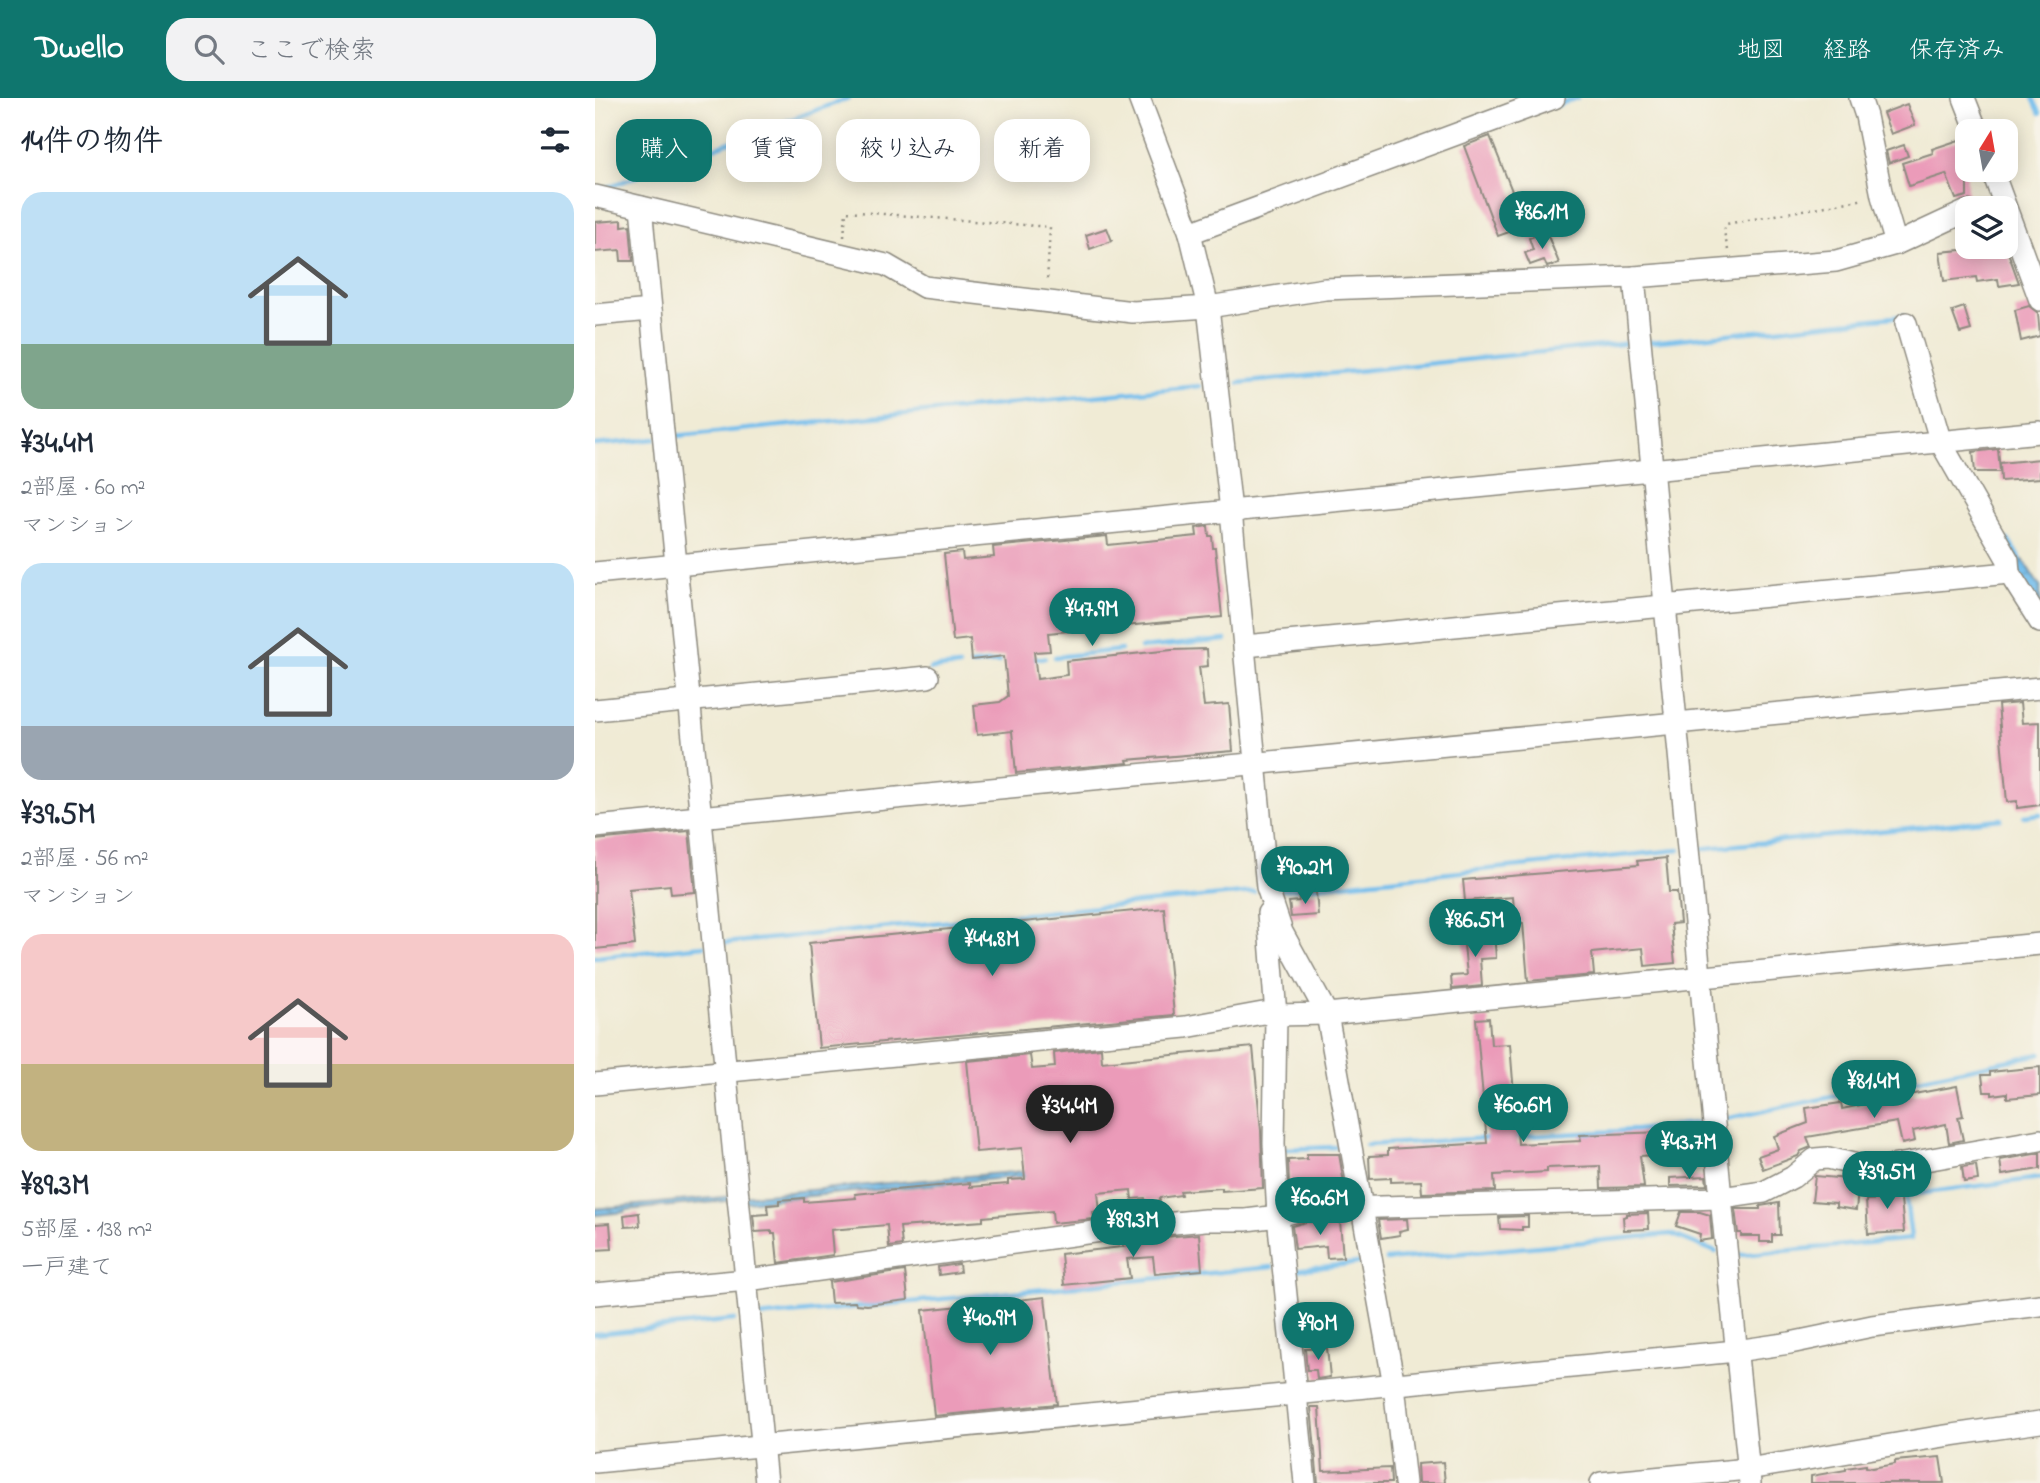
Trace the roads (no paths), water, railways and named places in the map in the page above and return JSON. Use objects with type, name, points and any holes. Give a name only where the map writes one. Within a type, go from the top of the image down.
[{"type":"street","points":[[1139,98],[1190,233],[1209,307],[1257,765],[1267,887],[1276,1015],[1274,1144],[1278,1216],[1305,1483]]},
{"type":"street","points":[[1190,233],[1554,98]]},
{"type":"street","points":[[1964,98],[1972,119]]},
{"type":"street","points":[[1863,107],[1882,196],[1896,244]]},
{"type":"street","points":[[1997,182],[2040,300]]},
{"type":"street","points":[[595,196],[886,265],[924,287],[1133,312],[1209,307],[1325,289],[1634,277],[1836,261],[1896,244],[1955,217]]},
{"type":"street","points":[[641,207],[767,1483]]},
{"type":"street","points":[[1634,277],[1720,1198],[1749,1476]]},
{"type":"street","points":[[595,315],[651,310]]},
{"type":"street","points":[[1906,323],[1941,443],[2008,561],[2009,573],[2040,622]]},
{"type":"street","points":[[595,573],[2040,432]]},
{"type":"street","points":[[1245,646],[2009,573]]},
{"type":"street","points":[[595,710],[928,677]]},
{"type":"street","points":[[595,827],[2040,688]]},
{"type":"street","points":[[1267,887],[1282,932],[1327,1014],[1394,1385],[1405,1483]]},
{"type":"street","points":[[595,1084],[1186,1027],[1263,1013],[1327,1014],[2040,944]]},
{"type":"street","points":[[595,1294],[747,1280],[1122,1228],[1205,1220],[1246,1220],[1304,1209],[1720,1198],[1764,1192],[1793,1177],[1815,1159],[1828,1158],[1874,1169],[2040,1140]]},
{"type":"street","points":[[595,1462],[1736,1351],[1872,1326],[2040,1305]]},
{"type":"street","points":[[1601,1483],[1749,1476],[2040,1422]]},
{"type":"water","points":[[2018,558],[2023,560],[2040,587],[2040,610],[2014,567]]},
{"type":"water","points":[[1263,1150],[1264,1154],[744,1202],[743,1196]]},
{"type":"water","points":[[734,1196],[735,1200],[595,1215],[595,1209]]},
{"type":"waterway","points":[[603,189],[849,98]]},
{"type":"waterway","points":[[1558,105],[1577,98]]},
{"type":"waterway","points":[[2033,98],[2040,113]]},
{"type":"waterway","points":[[1650,342],[1903,316]]},
{"type":"waterway","points":[[1239,383],[1631,343]]},
{"type":"waterway","points":[[675,436],[1200,386]]},
{"type":"waterway","points":[[595,445],[655,439]]},
{"type":"waterway","points":[[2008,540],[2020,559],[2019,562]]},
{"type":"waterway","points":[[1141,648],[1226,640]]},
{"type":"waterway","points":[[1055,657],[1121,650]]},
{"type":"waterway","points":[[1029,659],[1045,658]]},
{"type":"waterway","points":[[971,665],[999,662]]},
{"type":"waterway","points":[[930,669],[959,666]]},
{"type":"waterway","points":[[2024,816],[2040,814]]},
{"type":"waterway","points":[[1697,849],[2001,819]]},
{"type":"waterway","points":[[1282,890],[1679,850]]},
{"type":"waterway","points":[[725,943],[1254,892]]},
{"type":"waterway","points":[[595,957],[704,946]]},
{"type":"waterway","points":[[1725,1119],[2040,1054]]},
{"type":"waterway","points":[[1513,1137],[1637,1130],[1705,1122]]},
{"type":"waterway","points":[[1366,1145],[1490,1138]]},
{"type":"waterway","points":[[1286,1149],[1335,1147]]},
{"type":"waterway","points":[[1739,1255],[1911,1239],[1906,1199],[1908,1195],[2040,1178]]},
{"type":"waterway","points":[[1386,1260],[1671,1234],[1716,1252]]},
{"type":"waterway","points":[[1294,1270],[1358,1263]]},
{"type":"waterway","points":[[757,1317],[1272,1267]]},
{"type":"waterway","points":[[595,1334],[734,1320]]}]
